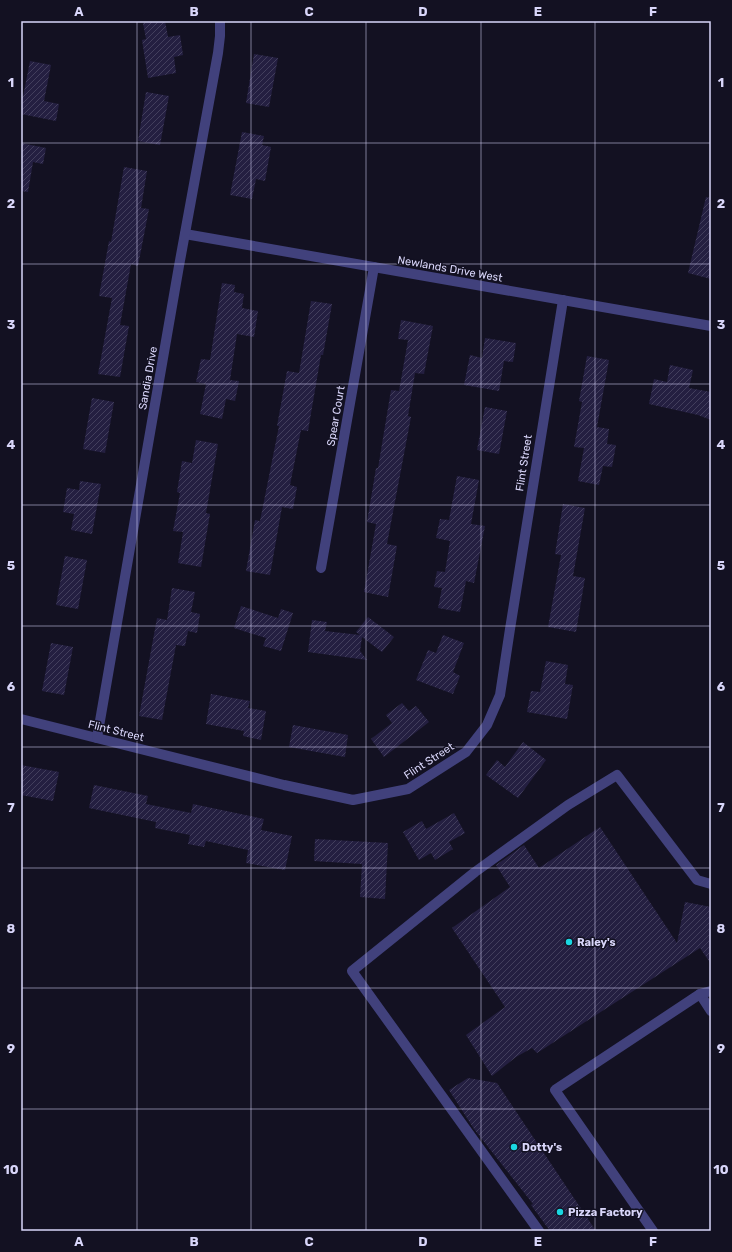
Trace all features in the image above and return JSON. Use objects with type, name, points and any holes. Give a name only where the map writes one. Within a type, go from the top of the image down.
[{"type":"street","name":"Sandia Drive","points":[[97,738],[218,53],[220,21]]},
{"type":"street","name":"Newlands Drive West","points":[[185,234],[711,326]]},
{"type":"street","name":"Spear Court","points":[[321,568],[374,268]]},
{"type":"street","name":"Flint Street","points":[[21,719],[277,783],[353,800],[408,789],[466,752],[487,725],[500,695],[563,300]]},
{"type":"street","points":[[539,1231],[352,971],[475,872],[568,805],[617,775],[697,880],[711,884]]},
{"type":"street","points":[[653,1231],[555,1090],[700,994],[711,991]]},
{"type":"street","points":[[700,994],[711,1011]]},
{"type":"building","points":[[165,21],[168,37],[180,35],[183,55],[174,57],[176,73],[148,78],[142,40],[146,39],[143,23]]},
{"type":"building","points":[[254,54],[278,58],[269,107],[246,103]]},
{"type":"building","points":[[30,61],[51,65],[44,101],[59,104],[56,121],[21,114],[21,97],[23,97]]},
{"type":"building","points":[[146,92],[169,96],[160,145],[138,141]]},
{"type":"building","points":[[242,132],[264,136],[262,145],[271,147],[265,181],[256,179],[252,199],[230,195]]},
{"type":"building","points":[[21,143],[46,148],[43,164],[33,162],[28,192],[21,191]]},
{"type":"building","points":[[124,167],[147,171],[141,208],[149,209],[138,266],[131,264],[120,325],[129,326],[120,377],[98,374],[112,298],[99,296],[109,241],[111,242]]},
{"type":"building","points":[[706,197],[711,198],[711,279],[688,273]]},
{"type":"building","points":[[222,283],[235,285],[234,292],[244,294],[242,308],[258,311],[254,337],[237,334],[230,380],[239,381],[235,401],[226,399],[222,419],[200,414],[206,384],[196,382],[201,359],[210,360]]},
{"type":"building","points":[[311,301],[332,304],[323,355],[321,355],[308,431],[301,430],[290,485],[297,487],[293,509],[282,507],[270,575],[246,571],[255,520],[260,521],[279,426],[277,426],[287,371],[299,373]]},
{"type":"building","points":[[401,320],[433,326],[424,374],[415,373],[408,416],[411,417],[387,544],[397,546],[388,597],[364,592],[376,524],[367,522],[391,390],[399,391],[408,340],[398,339]]},
{"type":"building","points":[[485,338],[516,343],[513,362],[504,361],[499,391],[464,385],[470,355],[482,358]]},
{"type":"building","points":[[587,356],[609,360],[597,427],[609,429],[607,444],[616,445],[612,467],[603,466],[599,485],[578,481],[584,448],[574,447],[582,402],[579,401]]},
{"type":"building","points":[[670,365],[693,370],[689,388],[711,392],[711,420],[698,415],[649,404],[654,379],[667,382]]},
{"type":"building","points":[[92,398],[114,402],[105,453],[83,449]]},
{"type":"building","points":[[485,407],[507,411],[499,454],[477,450]]},
{"type":"building","points":[[196,440],[218,444],[206,513],[210,514],[201,567],[178,563],[183,532],[173,531],[180,493],[177,492],[182,461],[192,463]]},
{"type":"building","points":[[457,476],[479,480],[471,524],[485,526],[474,583],[466,581],[460,612],[438,608],[442,588],[434,587],[437,571],[445,572],[450,541],[436,538],[440,519],[449,520]]},
{"type":"building","points":[[80,481],[101,484],[92,534],[71,530],[74,514],[63,512],[67,488],[79,490]]},
{"type":"building","points":[[563,504],[585,508],[573,576],[585,578],[576,632],[548,627],[561,555],[555,554]]},
{"type":"building","points":[[65,556],[87,560],[78,609],[56,605]]},
{"type":"building","points":[[172,588],[195,592],[191,612],[200,614],[197,633],[188,631],[185,646],[176,645],[162,720],[139,716],[157,618],[167,620]]},
{"type":"building","points":[[241,606],[278,618],[281,609],[293,613],[281,651],[263,646],[266,638],[234,628]]},
{"type":"building","points":[[368,617],[394,637],[382,652],[362,637],[360,651],[367,660],[308,652],[312,620],[327,622],[325,631],[360,635],[356,632]]},
{"type":"building","points":[[443,635],[464,643],[453,672],[460,676],[453,694],[416,680],[428,650],[436,653]]},
{"type":"building","points":[[51,643],[73,647],[64,695],[42,691]]},
{"type":"building","points":[[546,661],[568,665],[565,684],[573,685],[567,719],[527,712],[531,691],[540,692]]},
{"type":"building","points":[[211,694],[250,701],[248,708],[266,711],[261,740],[243,736],[244,731],[206,724]]},
{"type":"building","points":[[402,703],[409,711],[416,706],[429,722],[384,757],[371,739],[392,723],[386,715]]},
{"type":"building","points":[[293,725],[348,735],[345,757],[289,747]]},
{"type":"building","points":[[523,742],[546,760],[518,798],[486,775],[497,760],[505,767]]},
{"type":"building","points":[[21,765],[59,772],[53,801],[21,795]]},
{"type":"building","points":[[94,785],[148,796],[146,804],[191,813],[193,804],[264,819],[261,830],[292,836],[285,870],[246,863],[248,850],[206,841],[204,847],[188,844],[190,835],[155,828],[156,822],[89,808]]},
{"type":"building","points":[[454,813],[465,833],[449,842],[453,849],[435,860],[431,853],[419,860],[403,832],[422,821],[426,829]]},
{"type":"building","name":"Raley's","points":[[600,827],[677,943],[685,902],[711,907],[711,964],[700,948],[537,1053],[532,1048],[516,1057],[492,1076],[466,1035],[505,1007],[452,928],[510,887],[496,865],[524,845],[539,868]]},
{"type":"building","points":[[315,839],[388,843],[385,899],[360,897],[362,864],[314,861]]},
{"type":"building","points":[[468,1078],[497,1083],[596,1231],[550,1231],[531,1205],[533,1204],[474,1129],[449,1090]]},
{"type":"place","name":"Raley's","points":[[569,942]]},
{"type":"place","name":"Dotty's","points":[[514,1147]]},
{"type":"place","name":"Pizza Factory","points":[[560,1212]]}]
